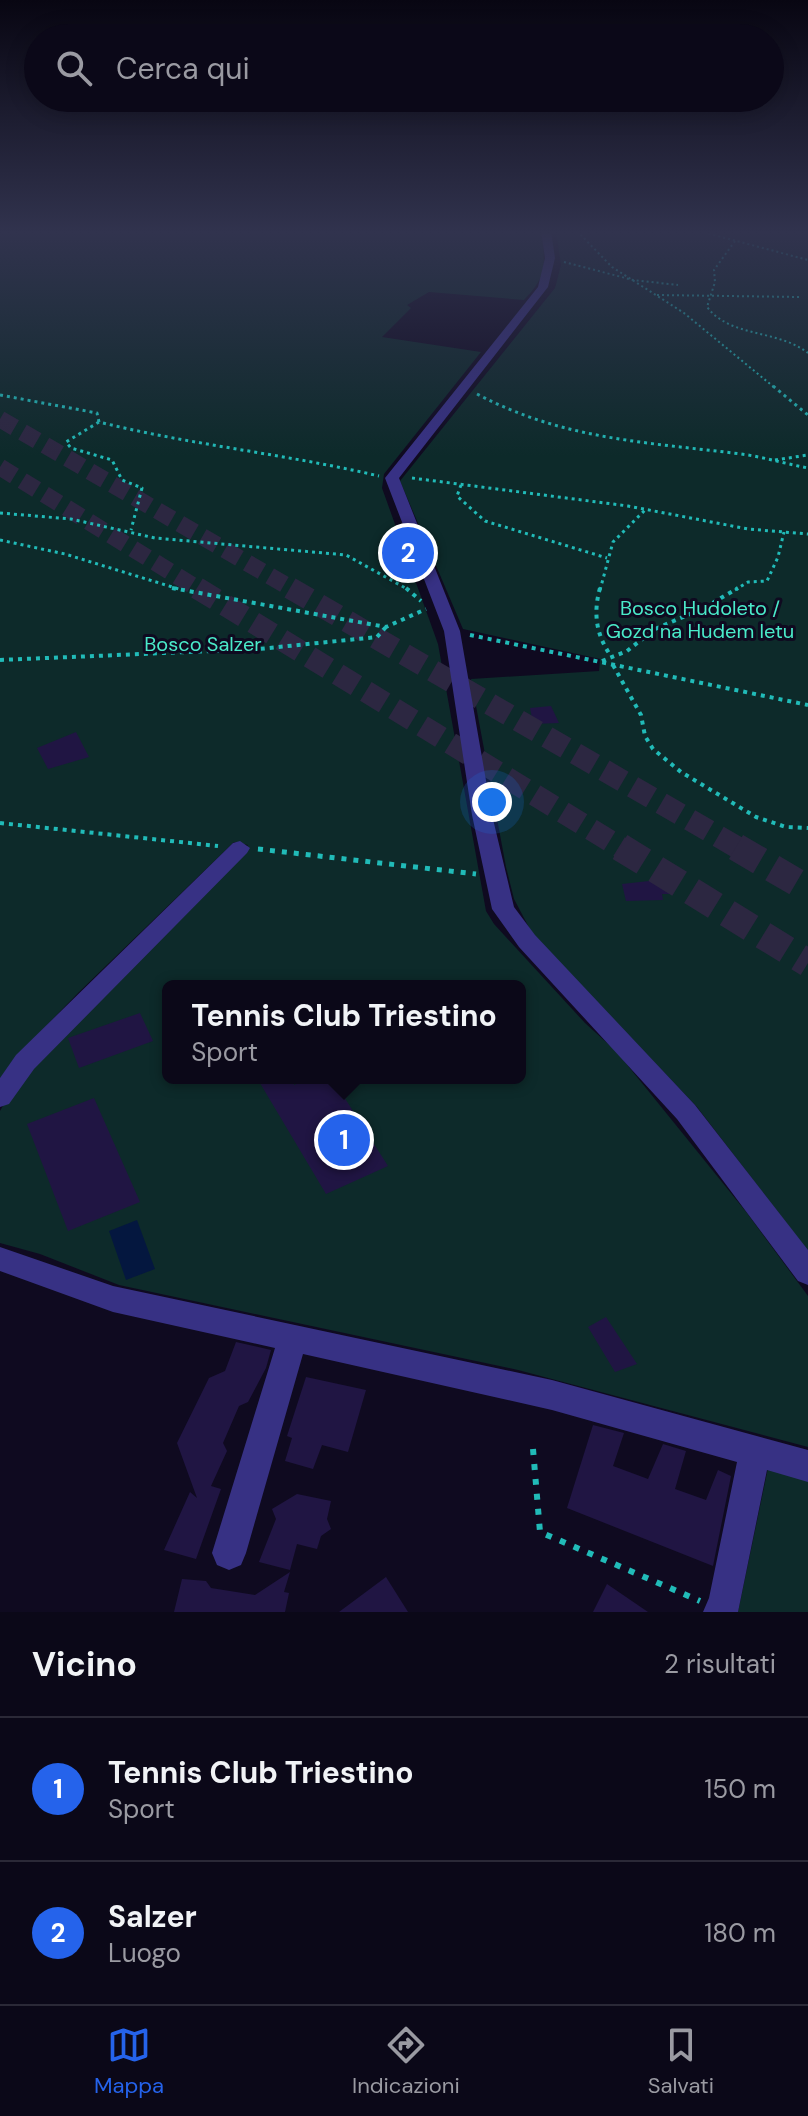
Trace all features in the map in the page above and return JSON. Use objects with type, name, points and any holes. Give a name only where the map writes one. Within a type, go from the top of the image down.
[{"type":"street","points":[[529,306],[494,346],[392,478],[452,631],[482,815],[503,909],[527,941],[686,1112],[808,1272]]},
{"type":"street","points":[[0,1097],[25,1062],[240,848]]},
{"type":"street","points":[[0,1259],[113,1299],[552,1395],[808,1466]]},
{"type":"street","points":[[229,1553],[293,1338]]},
{"type":"street","points":[[720,1611],[725,1603],[755,1451]]},
{"type":"path","points":[[672,306],[808,415]]},
{"type":"path","points":[[707,306],[710,313],[724,322],[792,341],[808,353]]},
{"type":"path","points":[[464,386],[529,421],[565,432],[640,445],[745,454],[808,468]]},
{"type":"path","points":[[0,395],[49,400],[64,407],[97,413],[99,422]]},
{"type":"path","points":[[131,531],[142,488],[122,480],[112,460],[71,448],[66,442],[99,422],[162,438],[329,464],[392,478],[462,484],[645,509],[748,529],[808,534]]},
{"type":"path","points":[[770,460],[808,455]]},
{"type":"path","points":[[462,484],[457,496],[485,521],[607,558]]},
{"type":"path","points":[[611,656],[602,643],[595,612],[607,558],[613,542],[645,509]]},
{"type":"path","points":[[0,513],[71,519],[155,538],[346,555],[402,584],[429,608],[386,627],[377,637],[259,649],[169,650],[0,660]]},
{"type":"path","points":[[602,661],[627,651],[666,623],[704,608],[748,582],[767,581],[777,553],[784,544],[784,532]]},
{"type":"path","points":[[0,540],[65,554],[172,588],[386,627]]},
{"type":"path","points":[[452,631],[808,705]]},
{"type":"path","points":[[612,663],[641,715],[645,736],[653,749],[681,772],[756,817],[786,827],[808,828]]},
{"type":"path","points":[[533,1449],[540,1532],[720,1611]]},
{"type":"green space","name":"Bosco Salzer","points":[[0,306],[409,306],[411,308],[382,337],[481,352],[384,474],[382,488],[438,644],[486,911],[494,924],[585,1023],[616,1051],[747,1213],[808,1296],[808,1447],[518,1370],[119,1285],[40,1254],[0,1243],[0,1111],[19,1077],[248,845],[234,842],[13,1060],[0,1079]]},
{"type":"green space","name":"Bosco Hudoleto / Gozd na Hudem letu","points":[[540,306],[808,306],[808,1251],[697,1107],[533,935],[514,899],[506,867],[471,679],[599,671],[600,659],[463,629],[400,481]]},
{"type":"green space","points":[[768,1468],[808,1479],[808,1612],[738,1612]]},
{"type":"water","points":[[137,1220],[155,1269],[126,1280],[109,1231]]},
{"type":"building","points":[[551,706],[559,723],[533,724],[530,708]]},
{"type":"building","points":[[76,732],[89,757],[48,769],[37,748]]},
{"type":"building","points":[[667,879],[672,894],[662,894],[663,900],[626,901],[622,884]]},
{"type":"building","points":[[140,1013],[153,1041],[79,1068],[68,1038]]},
{"type":"building","points":[[261,1084],[336,1084],[388,1166],[326,1194]]},
{"type":"building","points":[[94,1098],[140,1202],[68,1231],[27,1124]]},
{"type":"building","points":[[606,1317],[637,1364],[615,1372],[588,1327]]},
{"type":"building","points":[[236,1342],[271,1350],[266,1368],[248,1402],[239,1406],[223,1443],[227,1451],[211,1486],[221,1489],[196,1559],[164,1550],[190,1492],[197,1498],[177,1443],[209,1378],[225,1371]]},
{"type":"building","points":[[306,1377],[366,1390],[348,1452],[322,1445],[313,1469],[285,1461],[292,1438],[287,1436]]},
{"type":"building","points":[[593,1425],[624,1433],[613,1466],[648,1479],[663,1444],[686,1451],[675,1489],[706,1500],[718,1470],[731,1476],[713,1566],[567,1508]]},
{"type":"building","points":[[297,1494],[331,1501],[327,1519],[331,1529],[321,1536],[317,1549],[297,1544],[290,1570],[259,1562],[276,1519],[272,1509]]},
{"type":"building","points":[[290,1572],[284,1592],[289,1593],[285,1612],[174,1612],[182,1579],[206,1581],[211,1588],[255,1595]]},
{"type":"building","points":[[386,1577],[408,1612],[339,1612]]},
{"type":"building","points":[[607,1584],[648,1612],[593,1612]]},
{"type":"tunnel","points":[[0,419],[294,590]]},
{"type":"tunnel","points":[[0,467],[200,590]]},
{"type":"tunnel","points":[[197,588],[623,849]]},
{"type":"tunnel","points":[[290,588],[740,849]]},
{"type":"tunnel","points":[[620,847],[808,963]]},
{"type":"tunnel","points":[[736,847],[808,889]]},
{"type":"place","name":"Salzer","points":[[408,553]]},
{"type":"place","name":"Tennis Club Triestino","points":[[344,1140]]}]
